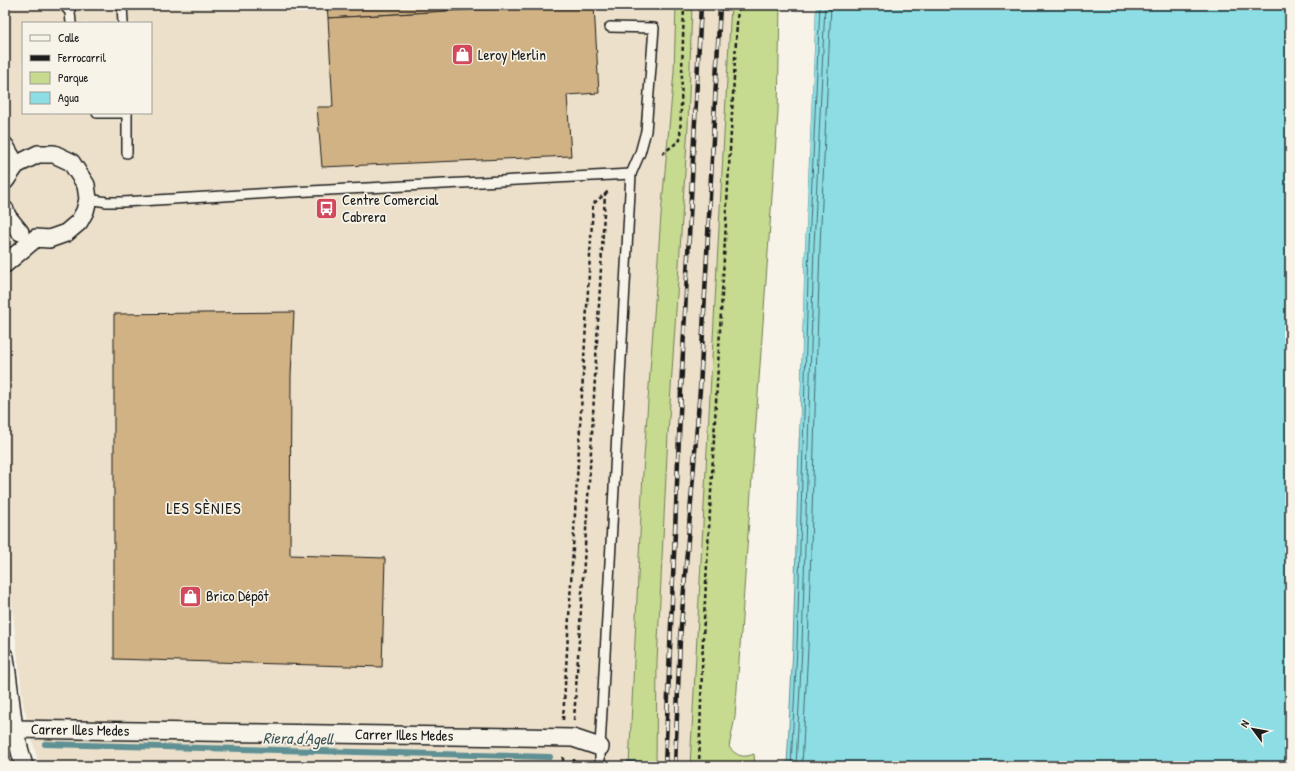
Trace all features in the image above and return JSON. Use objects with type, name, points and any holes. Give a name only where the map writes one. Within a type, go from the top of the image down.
[{"type":"street","points":[[5,146],[16,165]]},
{"type":"street","points":[[5,181],[16,165],[38,154],[54,154],[71,162],[86,185],[88,199],[85,211],[79,222],[66,233],[49,239],[36,238],[5,264]]},
{"type":"street","points":[[5,210],[7,216],[20,232]]},
{"type":"street","points":[[5,656],[14,729],[24,766]]},
{"type":"street","name":"Carrer Illes Medes","points":[[14,729],[568,738],[600,747]]},
{"type":"lane","points":[[64,5],[70,12],[71,22]]},
{"type":"lane","points":[[122,5],[123,22]]},
{"type":"lane","points":[[600,766],[631,174],[640,153],[646,131],[654,28],[610,27]]},
{"type":"lane","points":[[127,114],[127,153]]},
{"type":"lane","points":[[88,199],[107,202],[123,202],[631,174]]},
{"type":"lane","points":[[20,232],[36,238]]},
{"type":"path","points":[[662,154],[680,140],[684,5]]},
{"type":"path","points":[[699,766],[703,637],[738,5]]},
{"type":"path","points":[[574,766],[568,738],[593,204],[631,174]]},
{"type":"path","points":[[563,766],[568,738],[591,451],[605,194]]},
{"type":"shaded area","points":[[5,5],[676,5],[674,72],[661,215],[643,472],[629,766],[39,766],[23,704],[5,542]]},
{"type":"shaded area","points":[[692,5],[731,5],[690,766],[656,766],[657,662],[668,434],[688,126]]},
{"type":"green space","points":[[676,5],[692,5],[688,126],[668,434],[657,662],[656,766],[629,766],[643,472],[661,215],[674,72]]},
{"type":"green space","points":[[731,5],[780,5],[778,112],[735,717],[729,747],[741,756],[754,754],[755,766],[690,766]]},
{"type":"water","points":[[816,5],[1290,5],[1290,766],[787,766],[793,647],[805,246]]},
{"type":"pier","points":[[814,5],[816,5],[805,246],[799,436],[797,440],[803,246]]},
{"type":"building","points":[[327,5],[550,5],[328,18]]},
{"type":"building","name":"Leroy Merlin","points":[[550,5],[594,5],[599,93],[567,95],[571,156],[322,167],[317,107],[333,107],[328,18]]},
{"type":"building","points":[[294,312],[291,375],[290,555],[385,558],[382,667],[114,659],[114,314]]},
{"type":"waterway","name":"Riera d'Agell","points":[[45,744],[550,757]]},
{"type":"waterway","name":"Riera d'Agell","points":[[629,763],[658,765]]},
{"type":"railway","points":[[665,766],[681,390],[701,5]]},
{"type":"railway","points":[[675,766],[680,639],[700,389],[720,5]]},
{"type":"place","name":"Leroy Merlin","points":[[463,55]]},
{"type":"place","name":"Centre Comercial Cabrera","points":[[327,209]]},
{"type":"place","name":"Brico Dépôt","points":[[191,596]]},
{"type":"district","name":"LES SÈNIES","points":[[204,508]]}]
